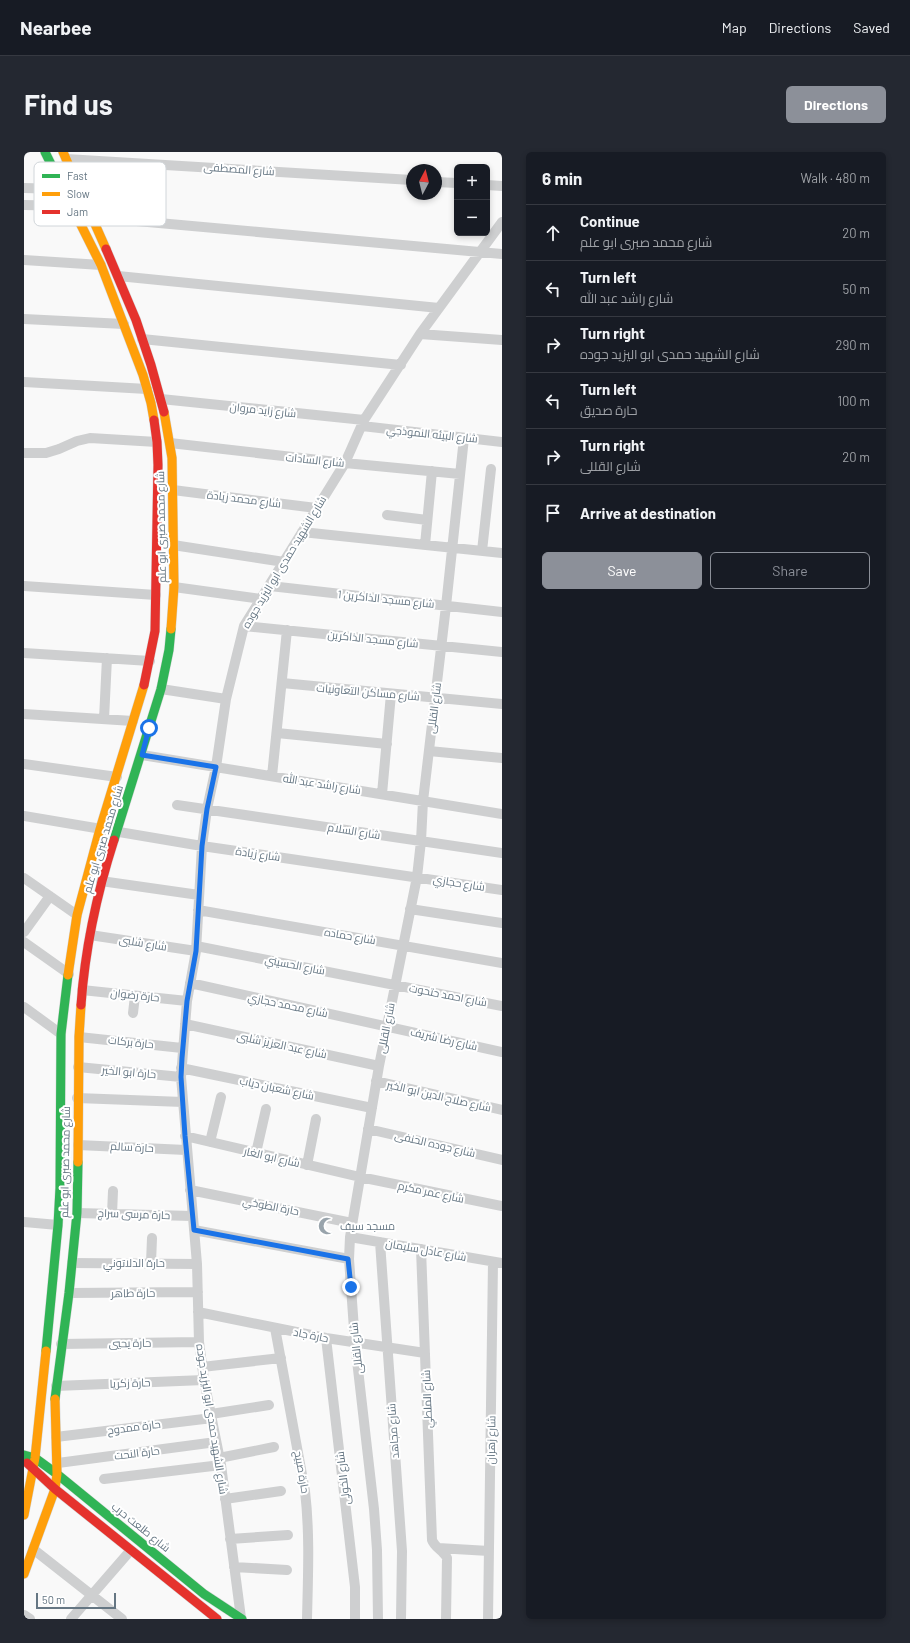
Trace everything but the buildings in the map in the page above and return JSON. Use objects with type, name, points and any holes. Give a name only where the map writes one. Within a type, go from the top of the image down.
[{"type":"street","name":"شارع محمد صبرى ابو علم","points":[[45,152],[50,162]]},
{"type":"street","name":"شارع المصطفى","points":[[64,155],[161,162]]},
{"type":"street","name":"شارع المصطفى","points":[[166,162],[406,180]]},
{"type":"street","points":[[442,182],[454,183]]},
{"type":"street","points":[[490,185],[502,186]]},
{"type":"street","points":[[24,188],[34,188]]},
{"type":"street","points":[[24,205],[34,205]]},
{"type":"street","name":"شارع الشهيد حمدى ابو اليزيد جوده","points":[[241,1619],[226,1499],[204,1380],[199,1342],[197,1264],[186,1150],[181,1073],[187,1001],[196,949],[202,846],[226,699],[244,626],[345,463],[363,423],[420,334],[502,222]]},
{"type":"street","points":[[166,224],[502,254]]},
{"type":"street","name":"شارع محمد صبرى ابو علم","points":[[24,1515],[26,1498],[35,1458],[58,1225],[60,1188],[61,1034],[77,915],[100,829],[143,689],[155,632],[158,465],[157,442],[147,389],[124,324],[101,265],[81,226]]},
{"type":"street","name":"شارع محمد صبرى ابو علم","points":[[24,1574],[55,1489],[57,1474],[56,1386],[69,1293],[77,1213],[77,1098],[79,1037],[82,990],[90,935],[101,881],[142,755],[161,688],[170,650],[174,587],[173,490],[170,443],[161,399],[142,339],[118,276],[96,226]]},
{"type":"street","points":[[24,260],[101,265]]},
{"type":"street","points":[[118,276],[440,308]]},
{"type":"street","points":[[24,319],[124,324]]},
{"type":"street","points":[[420,334],[502,340]]},
{"type":"street","points":[[142,339],[401,365]]},
{"type":"street","points":[[24,382],[147,389]]},
{"type":"street","name":"شارع زايد مروان","points":[[161,399],[363,423]]},
{"type":"street","name":"شارع البيئه النموذجي","points":[[363,423],[502,442]]},
{"type":"street","points":[[24,453],[46,453],[90,438],[157,442]]},
{"type":"street","name":"شارع القللى","points":[[378,1619],[377,1550],[374,1509],[355,1343],[348,1259],[352,1223],[376,1081],[394,984],[417,877],[428,751],[446,606],[464,438]]},
{"type":"street","name":"شارع السادات","points":[[170,443],[345,463],[460,474]]},
{"type":"street","points":[[482,551],[491,469]]},
{"type":"street","points":[[425,545],[432,471]]},
{"type":"street","name":"شارع محمد زيادة","points":[[173,490],[316,508]]},
{"type":"street","points":[[387,515],[428,520]]},
{"type":"street","points":[[302,532],[502,553]]},
{"type":"street","points":[[173,545],[284,562]]},
{"type":"street","points":[[24,586],[156,595]]},
{"type":"street","name":"شارع مسجد الذاكرين 1","points":[[270,586],[502,612]]},
{"type":"street","points":[[174,587],[262,599]]},
{"type":"street","name":"شارع مسجد الذاكرين","points":[[244,626],[502,652]]},
{"type":"street","points":[[272,776],[287,630]]},
{"type":"street","points":[[24,653],[150,661]]},
{"type":"street","points":[[104,719],[107,658]]},
{"type":"street","name":"شارع مساكن التعاونيات","points":[[282,683],[502,704]]},
{"type":"street","points":[[161,688],[226,699]]},
{"type":"street","points":[[382,794],[392,694]]},
{"type":"street","points":[[24,714],[133,721]]},
{"type":"street","points":[[277,733],[387,744]]},
{"type":"street","points":[[428,751],[502,758]]},
{"type":"street","name":"شارع راشد عبد الله","points":[[142,755],[502,814]]},
{"type":"street","points":[[24,764],[117,777]]},
{"type":"street","name":"شارع السلام","points":[[177,805],[502,853]]},
{"type":"street","name":"شارع زيادة","points":[[24,816],[202,846],[417,877]]},
{"type":"street","name":"شارع حجازي","points":[[417,877],[502,890]]},
{"type":"street","points":[[24,878],[77,915]]},
{"type":"street","points":[[101,881],[199,895]]},
{"type":"street","points":[[24,932],[50,896]]},
{"type":"street","points":[[410,909],[502,923]]},
{"type":"street","name":"شارع حماده","points":[[198,910],[502,963]]},
{"type":"street","name":"شارع شلبى","points":[[90,935],[196,949]]},
{"type":"street","points":[[24,942],[69,974]]},
{"type":"street","name":"شارع الحسيني","points":[[196,949],[394,984]]},
{"type":"street","name":"شارع محمد حجازي","points":[[190,983],[387,1026]]},
{"type":"street","name":"شارع احمد حتحوت","points":[[394,984],[502,1006]]},
{"type":"street","name":"حارة رضوان","points":[[82,990],[187,1001]]},
{"type":"street","points":[[133,1013],[135,996]]},
{"type":"street","points":[[24,1007],[61,1034]]},
{"type":"street","name":"شارع عبد العزيز شلبى","points":[[185,1024],[379,1066]]},
{"type":"street","name":"شارع رضا شريف","points":[[387,1026],[502,1052]]},
{"type":"street","name":"حارة بركات","points":[[79,1037],[182,1048]]},
{"type":"street","name":"حارة ابو الخير","points":[[78,1067],[181,1073]]},
{"type":"street","name":"شارع شعبان دياب","points":[[181,1073],[372,1108]]},
{"type":"street","name":"شارع صلاح الدين ابو الخير","points":[[376,1081],[502,1110]]},
{"type":"street","points":[[210,1142],[221,1097]]},
{"type":"street","points":[[77,1098],[183,1102]]},
{"type":"street","points":[[256,1153],[266,1109]]},
{"type":"street","points":[[307,1165],[316,1119]]},
{"type":"street","name":"شارع جوده الحنفى","points":[[368,1129],[502,1160]]},
{"type":"street","name":"شارع ابو الغار","points":[[185,1136],[360,1177]]},
{"type":"street","name":"حارة سالم","points":[[78,1145],[186,1150]]},
{"type":"street","name":"شارع عمر مكرم","points":[[360,1177],[502,1206]]},
{"type":"street","name":"حارة الطوخي","points":[[190,1190],[352,1223]]},
{"type":"street","points":[[112,1214],[113,1191]]},
{"type":"street","name":"حارة مرسى سراج","points":[[77,1213],[192,1216]]},
{"type":"street","points":[[24,1222],[58,1225]]},
{"type":"street","points":[[194,1230],[348,1259]]},
{"type":"street","name":"شارع عادل سليمان","points":[[350,1237],[497,1262]]},
{"type":"street","points":[[151,1263],[152,1238]]},
{"type":"street","name":"شارع مجاهد","points":[[380,1242],[402,1551],[401,1619]]},
{"type":"street","name":"شارع الملطي","points":[[421,1249],[432,1540],[438,1548],[444,1552],[448,1562],[446,1619]]},
{"type":"street","name":"شارع زهران","points":[[488,1619],[497,1262]]},
{"type":"street","name":"حارة الدلاتوني","points":[[72,1263],[197,1264]]},
{"type":"street","name":"حارة طاهر","points":[[69,1293],[198,1292]]},
{"type":"street","name":"حارة جاد","points":[[198,1312],[326,1338],[425,1353]]},
{"type":"street","name":"حارة صبيح","points":[[275,1328],[308,1510],[309,1542],[307,1619]]},
{"type":"street","name":"شارع الخولى","points":[[326,1338],[354,1572],[355,1619]]},
{"type":"street","name":"حارة يحيي","points":[[61,1344],[199,1342]]},
{"type":"street","points":[[202,1367],[281,1358]]},
{"type":"street","name":"حارة زكريا","points":[[56,1386],[204,1380]]},
{"type":"street","name":"حارة ممدوح","points":[[56,1437],[211,1416],[269,1405]]},
{"type":"street","name":"حارة النحت","points":[[58,1463],[216,1442]]},
{"type":"street","points":[[104,1479],[220,1462],[274,1447]]},
{"type":"street","name":"شارع طلعت حرب","points":[[24,1456],[35,1458],[57,1474],[204,1594],[241,1619]]},
{"type":"street","name":"شارع طلعت حرب","points":[[24,1456],[33,1469],[55,1489],[130,1551],[217,1619]]},
{"type":"street","points":[[226,1499],[281,1491]]},
{"type":"street","points":[[230,1539],[288,1534]]},
{"type":"street","points":[[438,1548],[489,1551]]},
{"type":"street","points":[[34,1549],[91,1596],[122,1619]]},
{"type":"street","points":[[71,1619],[130,1551]]},
{"type":"street","points":[[234,1567],[287,1570]]},
{"type":"street","points":[[24,1615],[30,1619]]},
{"type":"traffic: fast","points":[[45,152],[50,162]]},
{"type":"traffic: fast","points":[[114,840],[161,689],[169,650],[171,629]]},
{"type":"traffic: fast","points":[[46,1351],[58,1225],[60,1188],[61,1034],[68,975]]},
{"type":"traffic: fast","points":[[55,1399],[69,1293],[77,1213],[78,1162]]},
{"type":"traffic: fast","points":[[24,1455],[35,1458],[57,1474],[204,1594],[242,1619]]},
{"type":"traffic: slow","points":[[63,152],[67,162]]},
{"type":"traffic: slow","points":[[82,226],[101,265],[143,375],[154,420]]},
{"type":"traffic: slow","points":[[96,226],[106,249]]},
{"type":"traffic: slow","points":[[164,412],[172,458],[174,587],[171,629]]},
{"type":"traffic: slow","points":[[68,975],[77,915],[100,829],[144,685]]},
{"type":"traffic: slow","points":[[78,1162],[79,1037],[81,1005]]},
{"type":"traffic: slow","points":[[24,1515],[35,1458],[46,1351]]},
{"type":"traffic: slow","points":[[24,1574],[55,1489],[57,1474],[55,1399]]},
{"type":"traffic: jam","points":[[106,249],[136,320],[151,365],[164,412]]},
{"type":"traffic: jam","points":[[144,685],[155,631],[158,465],[154,420]]},
{"type":"traffic: jam","points":[[81,1005],[85,963],[93,921],[102,880],[114,840]]},
{"type":"traffic: jam","points":[[27,1463],[55,1489],[217,1619]]},
{"type":"place","name":"مسجد سيف","points":[[327,1226]]},
{"type":"route","points":[[149,728],[142,755],[216,767],[207,809],[202,846],[196,951],[187,1001],[182,1048],[181,1077],[194,1230],[348,1259],[351,1287]]}]
